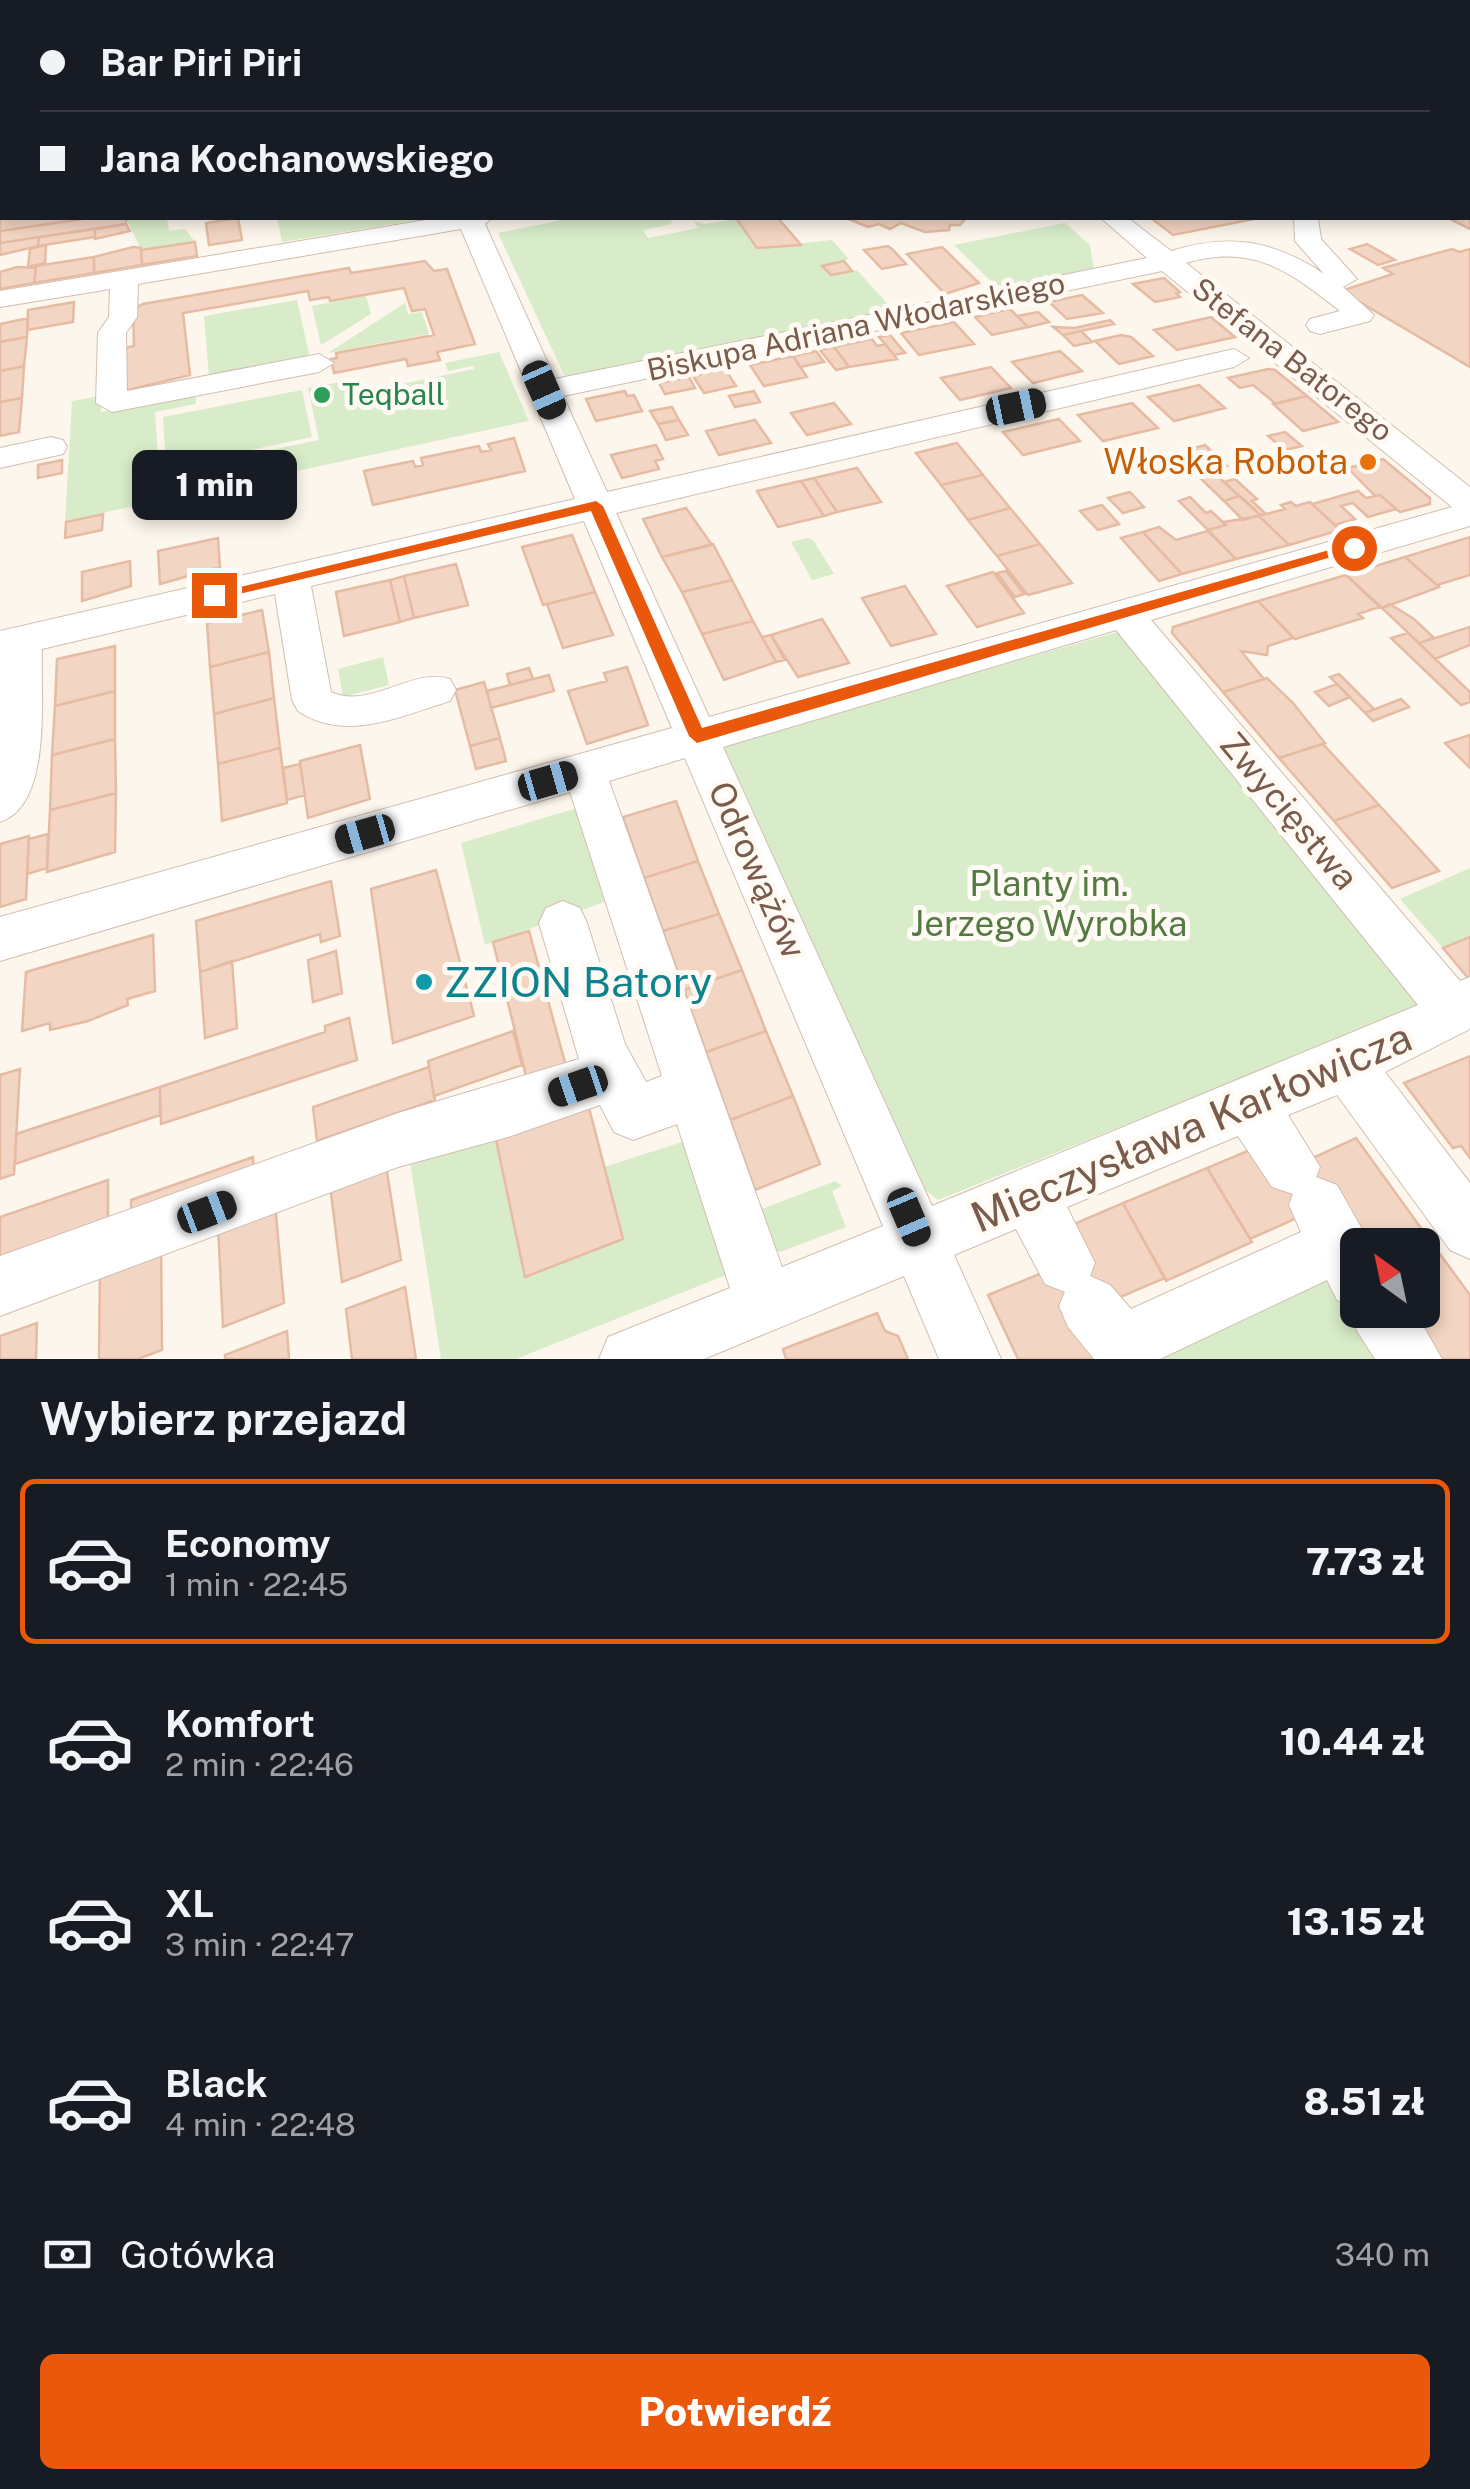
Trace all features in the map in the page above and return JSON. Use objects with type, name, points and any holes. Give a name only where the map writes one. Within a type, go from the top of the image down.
[{"type":"street","points":[[0,299],[461,220]]},
{"type":"street","name":"Odrowążów","points":[[474,220],[544,390],[970,1359]]},
{"type":"street","name":"Stefana Batorego","points":[[1116,220],[1470,504]]},
{"type":"street","points":[[1306,220],[1308,242],[1344,279]]},
{"type":"street","name":"Biskupa Adriana Włodarskiego","points":[[544,390],[1228,246],[1272,252],[1360,315],[1320,325]]},
{"type":"street","points":[[124,278],[123,317],[112,333],[112,403],[320,363]]},
{"type":"street","points":[[0,804],[14,786],[11,643],[1234,358]]},
{"type":"street","points":[[0,458],[51,447]]},
{"type":"street","points":[[0,939],[1470,514]]},
{"type":"street","points":[[291,577],[312,700],[318,706],[326,712],[352,710],[436,690]]},
{"type":"street","name":"Zwycięstwa","points":[[1124,614],[1430,978],[1461,1006]]},
{"type":"street","points":[[584,770],[765,1304]]},
{"type":"street","points":[[562,923],[613,1074],[632,1112],[694,1092]]},
{"type":"street","name":"Mieczysława Karłowicza","points":[[630,1359],[1346,1064],[1461,1006]]},
{"type":"street","points":[[1346,1064],[1470,1230]]},
{"type":"street","points":[[0,1286],[398,1140],[508,1110],[613,1074]]},
{"type":"street","points":[[1029,1195],[1101,1318],[1326,1224],[1248,1105]]},
{"type":"street","points":[[1390,1328],[1411,1359]]},
{"type":"green space","points":[[127,220],[167,220],[169,231],[185,229],[195,242],[141,250]]},
{"type":"green space","points":[[277,220],[418,220],[282,242]]},
{"type":"green space","points":[[561,220],[671,220],[672,224],[643,230],[648,238],[698,228],[694,221],[705,224],[738,220],[757,248],[832,240],[849,259],[823,267],[831,275],[857,270],[894,311],[565,377],[498,233]]},
{"type":"green space","points":[[1065,223],[1090,245],[1094,270],[991,291],[992,282],[954,245]]},
{"type":"green space","points":[[366,296],[371,314],[321,345],[312,306]]},
{"type":"green space","points":[[297,300],[309,354],[296,361],[209,377],[204,316]]},
{"type":"green space","points":[[405,303],[408,314],[422,312],[429,334],[328,353]]},
{"type":"green space","points":[[499,352],[529,421],[65,521],[72,401],[100,396],[101,412],[195,393],[196,404],[155,412],[159,473],[319,440],[308,388],[345,381],[350,395],[474,369],[473,366],[448,371],[445,363]]},
{"type":"green space","points":[[302,390],[312,437],[166,468],[163,417]]},
{"type":"green space","points":[[813,540],[834,574],[812,580],[791,542]]},
{"type":"green space","name":"Planty im. Jerzego Wyrobka","points":[[1118,632],[1418,989],[1418,1007],[938,1200],[924,1189],[724,748],[729,742]]},
{"type":"green space","points":[[383,657],[389,685],[343,697],[338,669]]},
{"type":"green space","points":[[587,805],[618,897],[485,945],[461,843]]},
{"type":"green space","points":[[1470,868],[1470,937],[1443,948],[1400,899]]},
{"type":"green space","points":[[495,1135],[526,1277],[623,1239],[604,1167],[682,1142],[694,1146],[736,1271],[516,1359],[441,1359],[410,1162]]},
{"type":"green space","points":[[835,1181],[842,1186],[832,1191],[846,1227],[780,1252],[773,1250],[757,1211]]},
{"type":"green space","points":[[1314,1278],[1340,1288],[1340,1328],[1370,1328],[1393,1359],[1156,1359]]},
{"type":"building","points":[[0,220],[76,220],[0,231]]},
{"type":"building","points":[[76,220],[126,220],[126,224],[0,243],[0,231]]},
{"type":"building","points":[[238,220],[242,240],[209,245],[206,223]]},
{"type":"building","points":[[737,220],[780,220],[801,245],[757,248]]},
{"type":"building","points":[[851,220],[964,220],[960,225],[950,225],[949,230],[925,232],[901,223],[890,229],[879,224],[868,227]]},
{"type":"building","points":[[1154,220],[1249,220],[1173,235]]},
{"type":"building","points":[[1452,220],[1470,220],[1470,229]]},
{"type":"building","points":[[126,224],[130,231],[95,239],[95,229]]},
{"type":"building","points":[[95,229],[95,237],[38,246],[39,237]]},
{"type":"building","points":[[39,237],[38,246],[0,255],[0,243]]},
{"type":"building","points":[[195,242],[197,256],[142,265],[141,250]]},
{"type":"building","points":[[1367,244],[1395,260],[1378,265],[1350,249]]},
{"type":"building","points":[[46,245],[45,263],[28,267],[30,249]]},
{"type":"building","points":[[888,246],[906,264],[882,269],[864,250]]},
{"type":"building","points":[[942,247],[979,283],[945,294],[907,254]]},
{"type":"building","points":[[141,248],[142,265],[94,273],[94,257]]},
{"type":"building","points":[[1452,249],[1470,249],[1470,367],[1341,291],[1393,274],[1383,268]]},
{"type":"building","points":[[94,257],[94,273],[34,283],[36,266]]},
{"type":"building","points":[[425,261],[434,271],[447,269],[475,344],[437,352],[440,360],[408,366],[406,359],[334,373],[331,359],[337,358],[336,353],[434,335],[425,309],[412,311],[404,288],[330,301],[329,297],[310,300],[308,291],[183,313],[190,375],[124,391],[124,348],[134,346],[133,309],[143,304],[349,268],[351,273]]},
{"type":"building","points":[[844,261],[852,271],[831,275],[822,266]]},
{"type":"building","points":[[17,267],[36,268],[34,283],[0,289],[0,272]]},
{"type":"building","points":[[1164,278],[1180,292],[1176,293],[1180,297],[1155,302],[1133,284]]},
{"type":"building","points":[[1082,295],[1103,313],[1067,319],[1049,302]]},
{"type":"building","points":[[74,302],[73,322],[27,330],[28,310]]},
{"type":"building","points":[[1010,309],[1028,327],[992,335],[975,317]]},
{"type":"building","points":[[1038,312],[1049,322],[1028,327],[1017,316]]},
{"type":"building","points":[[1211,317],[1235,337],[1177,350],[1154,330]]},
{"type":"building","points":[[28,318],[27,337],[0,342],[0,324]]},
{"type":"building","points":[[1110,320],[1114,324],[1063,335],[1053,327],[1075,328]]},
{"type":"building","points":[[954,322],[974,344],[919,355],[901,333]]},
{"type":"building","points":[[1081,331],[1092,342],[1074,346],[1063,335]]},
{"type":"building","points":[[890,335],[905,353],[894,355],[879,337]]},
{"type":"building","points":[[1121,335],[1131,337],[1153,356],[1119,364],[1095,341]]},
{"type":"building","points":[[27,337],[24,366],[0,371],[0,342]]},
{"type":"building","points":[[872,339],[877,346],[885,344],[897,359],[849,367],[834,347]]},
{"type":"building","points":[[834,347],[849,367],[836,370],[820,350]]},
{"type":"building","points":[[816,351],[824,362],[800,367],[793,356]]},
{"type":"building","points":[[1060,351],[1082,371],[1033,383],[1012,362]]},
{"type":"building","points":[[793,356],[807,377],[764,386],[750,365]]},
{"type":"building","points":[[24,366],[22,398],[0,402],[0,371]]},
{"type":"building","points":[[991,367],[1011,388],[960,400],[941,378]]},
{"type":"building","points":[[725,369],[736,386],[704,393],[693,376]]},
{"type":"building","points":[[1275,370],[1307,396],[1276,404],[1253,385],[1240,388],[1228,378]]},
{"type":"building","points":[[689,377],[695,388],[665,394],[659,383]]},
{"type":"building","points":[[1199,385],[1225,408],[1174,421],[1148,397]]},
{"type":"building","points":[[625,391],[627,396],[634,395],[642,411],[596,421],[586,399]]},
{"type":"building","points":[[754,391],[760,402],[735,407],[729,396]]},
{"type":"building","points":[[1307,396],[1338,422],[1303,431],[1273,404]]},
{"type":"building","points":[[22,398],[19,432],[0,436],[0,402]]},
{"type":"building","points":[[834,403],[851,424],[807,435],[791,413]]},
{"type":"building","points":[[1132,403],[1158,428],[1103,441],[1078,415]]},
{"type":"building","points":[[672,407],[679,420],[658,424],[650,411]]},
{"type":"building","points":[[1059,419],[1080,441],[1023,455],[1003,432]]},
{"type":"building","points":[[679,420],[688,435],[666,440],[658,424]]},
{"type":"building","points":[[755,420],[771,443],[719,455],[706,431]]},
{"type":"building","points":[[1285,432],[1302,446],[1285,450],[1268,436]]},
{"type":"building","points":[[514,438],[525,471],[373,505],[364,471],[413,461],[415,467],[423,465],[421,458],[479,446],[481,452],[491,450],[488,444]]},
{"type":"building","points":[[957,443],[983,475],[941,485],[916,453]]},
{"type":"building","points":[[656,445],[663,459],[655,461],[659,469],[622,478],[611,455]]},
{"type":"building","points":[[1205,445],[1227,466],[1213,470],[1191,449]]},
{"type":"building","points":[[1197,455],[1212,469],[1187,476],[1172,461]]},
{"type":"building","points":[[1383,459],[1430,498],[1430,504],[1400,512],[1380,495],[1375,496],[1348,468]]},
{"type":"building","points":[[62,460],[62,473],[38,478],[38,465]]},
{"type":"building","points":[[857,468],[881,502],[837,512],[814,478]]},
{"type":"building","points":[[1212,471],[1239,496],[1224,501],[1197,475]]},
{"type":"building","points":[[983,475],[1010,508],[968,520],[941,485]]},
{"type":"building","points":[[814,478],[837,512],[824,516],[801,481]]},
{"type":"building","points":[[1235,479],[1257,499],[1252,501],[1266,514],[1260,515],[1224,482]]},
{"type":"building","points":[[801,481],[824,516],[778,527],[757,491]]},
{"type":"building","points":[[1358,491],[1366,498],[1380,495],[1396,509],[1368,517],[1353,503],[1341,506],[1355,519],[1335,525],[1312,504]]},
{"type":"building","points":[[1130,492],[1144,507],[1123,513],[1108,498]]},
{"type":"building","points":[[1239,496],[1260,515],[1243,520],[1224,501]]},
{"type":"building","points":[[1190,497],[1226,525],[1208,530],[1179,501]]},
{"type":"building","points":[[1291,502],[1296,506],[1310,502],[1340,530],[1289,545],[1259,516],[1285,509],[1281,505]]},
{"type":"building","points":[[1102,505],[1119,524],[1098,530],[1080,511]]},
{"type":"building","points":[[686,508],[712,545],[662,557],[643,519]]},
{"type":"building","points":[[1010,508],[1040,544],[997,556],[968,520]]},
{"type":"building","points":[[103,514],[102,530],[65,538],[66,522]]},
{"type":"building","points":[[1259,516],[1289,545],[1236,559],[1208,530],[1226,525],[1224,522]]},
{"type":"building","points":[[1159,527],[1176,540],[1208,531],[1236,559],[1182,574],[1143,532]]},
{"type":"building","points":[[1143,532],[1182,574],[1159,581],[1121,538]]},
{"type":"building","points":[[572,535],[595,592],[543,605],[522,547]]},
{"type":"building","points":[[1470,537],[1470,575],[1437,585],[1405,557]]},
{"type":"building","points":[[218,538],[220,567],[160,584],[158,551]]},
{"type":"building","points":[[713,544],[732,580],[682,592],[662,557]]},
{"type":"building","points":[[1040,544],[1072,583],[1028,595],[997,556]]},
{"type":"building","points":[[1405,557],[1439,587],[1382,608],[1346,575]]},
{"type":"building","points":[[130,561],[131,586],[82,601],[82,572]]},
{"type":"building","points":[[456,564],[468,605],[414,618],[404,576]]},
{"type":"building","points":[[1006,571],[1024,594],[1015,597],[997,573]]},
{"type":"building","points":[[993,572],[1024,613],[977,627],[947,586]]},
{"type":"building","points":[[1346,575],[1380,607],[1358,614],[1363,618],[1295,639],[1258,601]]},
{"type":"building","points":[[404,576],[414,618],[400,622],[390,580]]},
{"type":"building","points":[[390,580],[400,622],[344,636],[336,592]]},
{"type":"building","points":[[732,580],[753,621],[702,634],[682,592]]},
{"type":"building","points":[[905,586],[936,634],[891,646],[862,598]]},
{"type":"building","points":[[595,592],[613,635],[563,648],[547,604]]},
{"type":"building","points":[[1258,601],[1293,638],[1268,646],[1267,655],[1241,651],[1264,679],[1223,692],[1172,633],[1173,627]]},
{"type":"building","points":[[1390,604],[1434,638],[1419,643],[1382,608]]},
{"type":"building","points":[[262,610],[269,652],[210,667],[207,623]]},
{"type":"building","points":[[822,619],[849,663],[798,677],[771,635]]},
{"type":"building","points":[[753,621],[776,662],[724,680],[702,634]]},
{"type":"building","points":[[1470,627],[1470,645],[1435,659],[1419,643]]},
{"type":"building","points":[[1408,633],[1470,692],[1470,702],[1461,705],[1391,638]]},
{"type":"building","points":[[771,635],[785,660],[776,662],[762,637]]},
{"type":"building","points":[[115,646],[115,691],[55,706],[57,659]]},
{"type":"building","points":[[269,652],[274,698],[214,714],[210,667]]},
{"type":"building","points":[[627,667],[648,725],[587,744],[568,691],[607,681],[604,673]]},
{"type":"building","points":[[529,668],[533,679],[510,685],[507,674]]},
{"type":"building","points":[[1339,674],[1374,709],[1365,713],[1330,677]]},
{"type":"building","points":[[549,675],[554,691],[491,708],[487,691]]},
{"type":"building","points":[[1267,678],[1325,743],[1279,758],[1223,692]]},
{"type":"building","points":[[484,682],[500,738],[470,746],[455,690]]},
{"type":"building","points":[[1337,684],[1350,697],[1329,706],[1315,692]]},
{"type":"building","points":[[115,691],[115,739],[52,755],[55,706]]},
{"type":"building","points":[[274,698],[280,748],[218,764],[214,714]]},
{"type":"building","points":[[1401,699],[1409,707],[1373,721],[1365,713]]},
{"type":"building","points":[[1470,735],[1470,768],[1445,743]]},
{"type":"building","points":[[500,738],[506,761],[476,769],[470,746]]},
{"type":"building","points":[[115,739],[116,793],[50,810],[52,755]]},
{"type":"building","points":[[1323,744],[1379,805],[1334,821],[1279,758]]},
{"type":"building","points":[[360,745],[370,799],[308,818],[300,761]]},
{"type":"building","points":[[280,748],[287,803],[222,821],[218,764]]},
{"type":"building","points":[[300,764],[305,795],[287,800],[283,768]]},
{"type":"building","points":[[116,793],[115,852],[47,872],[50,810]]},
{"type":"building","points":[[676,801],[698,861],[644,878],[623,817]]},
{"type":"building","points":[[1379,805],[1439,871],[1392,888],[1334,821]]},
{"type":"building","points":[[48,834],[47,868],[27,874],[29,839]]},
{"type":"building","points":[[29,836],[26,899],[0,907],[0,844]]},
{"type":"building","points":[[698,861],[719,914],[663,931],[644,878]]},
{"type":"building","name":"ZZION Batory","points":[[436,870],[474,1016],[393,1043],[371,889]]},
{"type":"building","points":[[331,881],[340,936],[321,942],[320,934],[200,972],[196,921]]},
{"type":"building","points":[[719,914],[742,970],[684,990],[663,931]]},
{"type":"building","points":[[529,931],[567,1070],[528,1084],[493,942]]},
{"type":"building","points":[[153,935],[155,991],[127,999],[128,1005],[88,1021],[50,1030],[50,1023],[22,1031],[26,972]]},
{"type":"building","points":[[1470,937],[1470,977],[1468,978],[1443,948]]},
{"type":"building","points":[[336,951],[342,993],[313,1002],[308,960]]},
{"type":"building","points":[[232,961],[237,1028],[205,1038],[200,972]]},
{"type":"building","points":[[742,970],[766,1031],[706,1052],[684,990]]},
{"type":"building","points":[[349,1018],[357,1060],[161,1124],[160,1087],[325,1032],[325,1026]]},
{"type":"building","points":[[513,1031],[522,1065],[434,1096],[428,1061]]},
{"type":"building","points":[[766,1031],[793,1096],[730,1120],[706,1052]]},
{"type":"building","points":[[1470,1056],[1470,1158],[1461,1146],[1453,1148],[1404,1083]]},
{"type":"building","points":[[429,1067],[435,1100],[317,1141],[313,1107]]},
{"type":"building","points":[[20,1069],[14,1174],[0,1179],[0,1075]]},
{"type":"building","points":[[160,1087],[160,1115],[15,1164],[16,1134]]},
{"type":"building","points":[[793,1096],[820,1164],[755,1190],[730,1120]]},
{"type":"building","points":[[588,1104],[623,1239],[525,1277],[495,1135]]},
{"type":"building","points":[[1356,1138],[1421,1228],[1340,1228],[1282,1172]]},
{"type":"building","points":[[1264,1144],[1308,1213],[1250,1239],[1207,1168]]},
{"type":"building","points":[[253,1157],[254,1178],[131,1223],[131,1200]]},
{"type":"building","points":[[386,1166],[401,1260],[342,1282],[330,1185]]},
{"type":"building","points":[[1207,1168],[1252,1242],[1166,1281],[1123,1203]]},
{"type":"building","points":[[108,1180],[108,1219],[0,1256],[0,1217]]},
{"type":"building","points":[[1123,1203],[1165,1278],[1102,1305],[1062,1229]]},
{"type":"building","points":[[275,1204],[284,1303],[223,1327],[218,1225]]},
{"type":"building","points":[[161,1245],[162,1350],[138,1359],[99,1359],[100,1267]]},
{"type":"building","points":[[1440,1254],[1470,1295],[1470,1359],[1436,1359],[1415,1328],[1440,1328]]},
{"type":"building","points":[[1054,1268],[1101,1359],[1018,1359],[988,1295]]},
{"type":"building","points":[[405,1287],[416,1359],[352,1359],[346,1309]]},
{"type":"building","points":[[877,1313],[885,1331],[898,1336],[908,1359],[786,1359],[783,1349]]},
{"type":"building","points":[[37,1323],[36,1359],[0,1359],[0,1336]]},
{"type":"building","points":[[287,1331],[289,1359],[225,1359],[225,1355]]},
{"type":"place","name":"Teqball","points":[[322,395]]},
{"type":"place","name":"Włoska Robota","points":[[1368,462]]},
{"type":"place","name":"ZZION Batory","points":[[424,982]]},
{"type":"route","points":[[214,595],[596,506],[697,736],[1354,548]]}]
